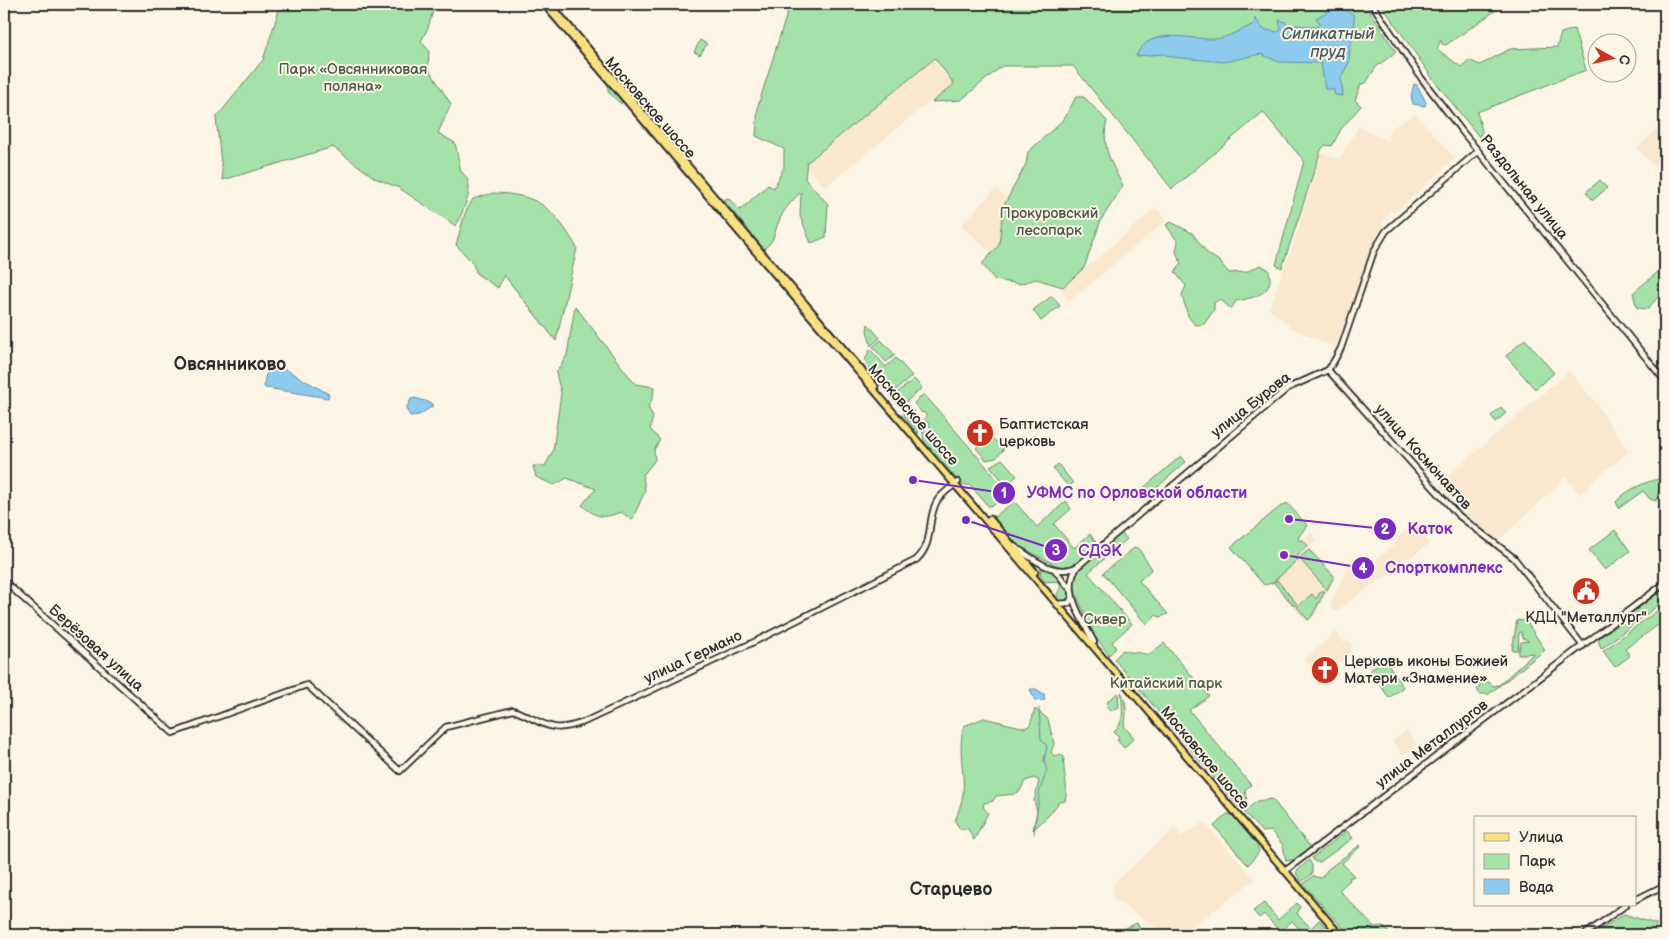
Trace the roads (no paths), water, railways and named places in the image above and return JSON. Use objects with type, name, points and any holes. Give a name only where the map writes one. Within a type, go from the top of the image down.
[{"type":"main road","name":"Московское шоссе","points":[[544,4],[1011,544],[1035,576]]},
{"type":"main road","name":"Московское шоссе","points":[[550,4],[1035,576],[1344,935]]},
{"type":"main road","name":"Раздольная улица","points":[[1372,4],[1422,79],[1478,151],[1665,381]]},
{"type":"main road","points":[[1328,370],[1341,348],[1374,251],[1386,231],[1478,151]]},
{"type":"main road","name":"улица Бурова","points":[[1078,566],[1288,388],[1328,370]]},
{"type":"main road","name":"улица Космонавтов","points":[[1328,370],[1458,514],[1514,558],[1583,646]]},
{"type":"main road","name":"улица Германо","points":[[308,685],[400,771],[439,732],[453,724],[513,710],[545,726],[555,728],[574,726],[825,607],[916,560],[924,552],[937,501],[957,483]]},
{"type":"main road","points":[[1011,544],[1055,570],[1067,570],[1078,566]]},
{"type":"main road","points":[[1078,566],[1072,577],[1072,597],[1094,642]]},
{"type":"main road","points":[[1035,576],[1039,568],[1048,567]]},
{"type":"main road","points":[[1055,570],[1071,590]]},
{"type":"main road","name":"Берёзовая улица","points":[[4,581],[173,733],[308,685]]},
{"type":"main road","name":"улица Металлургов","points":[[1287,871],[1665,583]]},
{"type":"main road","points":[[1059,604],[1069,603],[1072,597]]},
{"type":"main road","name":"Московское шоссе","points":[[1059,604],[1094,642],[1340,935]]},
{"type":"main road","points":[[1636,900],[1665,885]]},
{"type":"main road","points":[[1584,935],[1625,906]]},
{"type":"water","name":"Силикатный пруд","points":[[1324,4],[1340,4],[1343,9],[1354,15],[1356,31],[1350,45],[1349,63],[1341,77],[1343,96],[1335,95],[1333,89],[1325,89],[1321,63],[1279,62],[1261,54],[1224,62],[1172,57],[1164,54],[1136,56],[1142,46],[1160,37],[1219,39],[1254,24],[1255,18],[1263,29],[1277,32],[1281,30],[1279,20],[1285,22],[1290,29],[1297,25],[1317,27],[1320,23],[1316,18],[1327,12]]},
{"type":"water","points":[[1414,84],[1417,85],[1426,102],[1425,106],[1413,104],[1411,96]]},
{"type":"water","points":[[271,364],[283,368],[329,394],[328,398],[264,387],[265,377]]},
{"type":"water","points":[[415,398],[431,403],[433,406],[419,415],[410,416],[406,409],[411,399]]},
{"type":"water","points":[[1030,689],[1036,689],[1044,694],[1045,700],[1035,701]]},
{"type":"waterway","points":[[1034,834],[1040,790],[1047,770],[1044,760],[1047,746],[1041,739],[1039,708]]},
{"type":"place","name":"Баптистская церковь","points":[[980,433]]},
{"type":"place","name":"УФМС по Орловской области","points":[[913,480]]},
{"type":"place","name":"Каток","points":[[1289,519]]},
{"type":"place","name":"СДЭК","points":[[966,520]]},
{"type":"place","name":"Спорткомплекс","points":[[1284,555]]},
{"type":"place","name":"КДЦ \"Металлург\"","points":[[1586,591]]},
{"type":"place","name":"Церковь иконы Божией Матери «Знамение»","points":[[1325,670]]},
{"type":"district","name":"Овсянниково","points":[[230,364]]},
{"type":"district","name":"Старцево","points":[[951,889]]},
{"type":"park label","name":"Парк «Овсянниковая поляна»","points":[[353,78]]},
{"type":"park label","name":"Прокуровский лесопарк","points":[[1049,222]]},
{"type":"park label","name":"Сквер","points":[[1105,619]]},
{"type":"park label","name":"Китайский парк","points":[[1166,683]]}]
